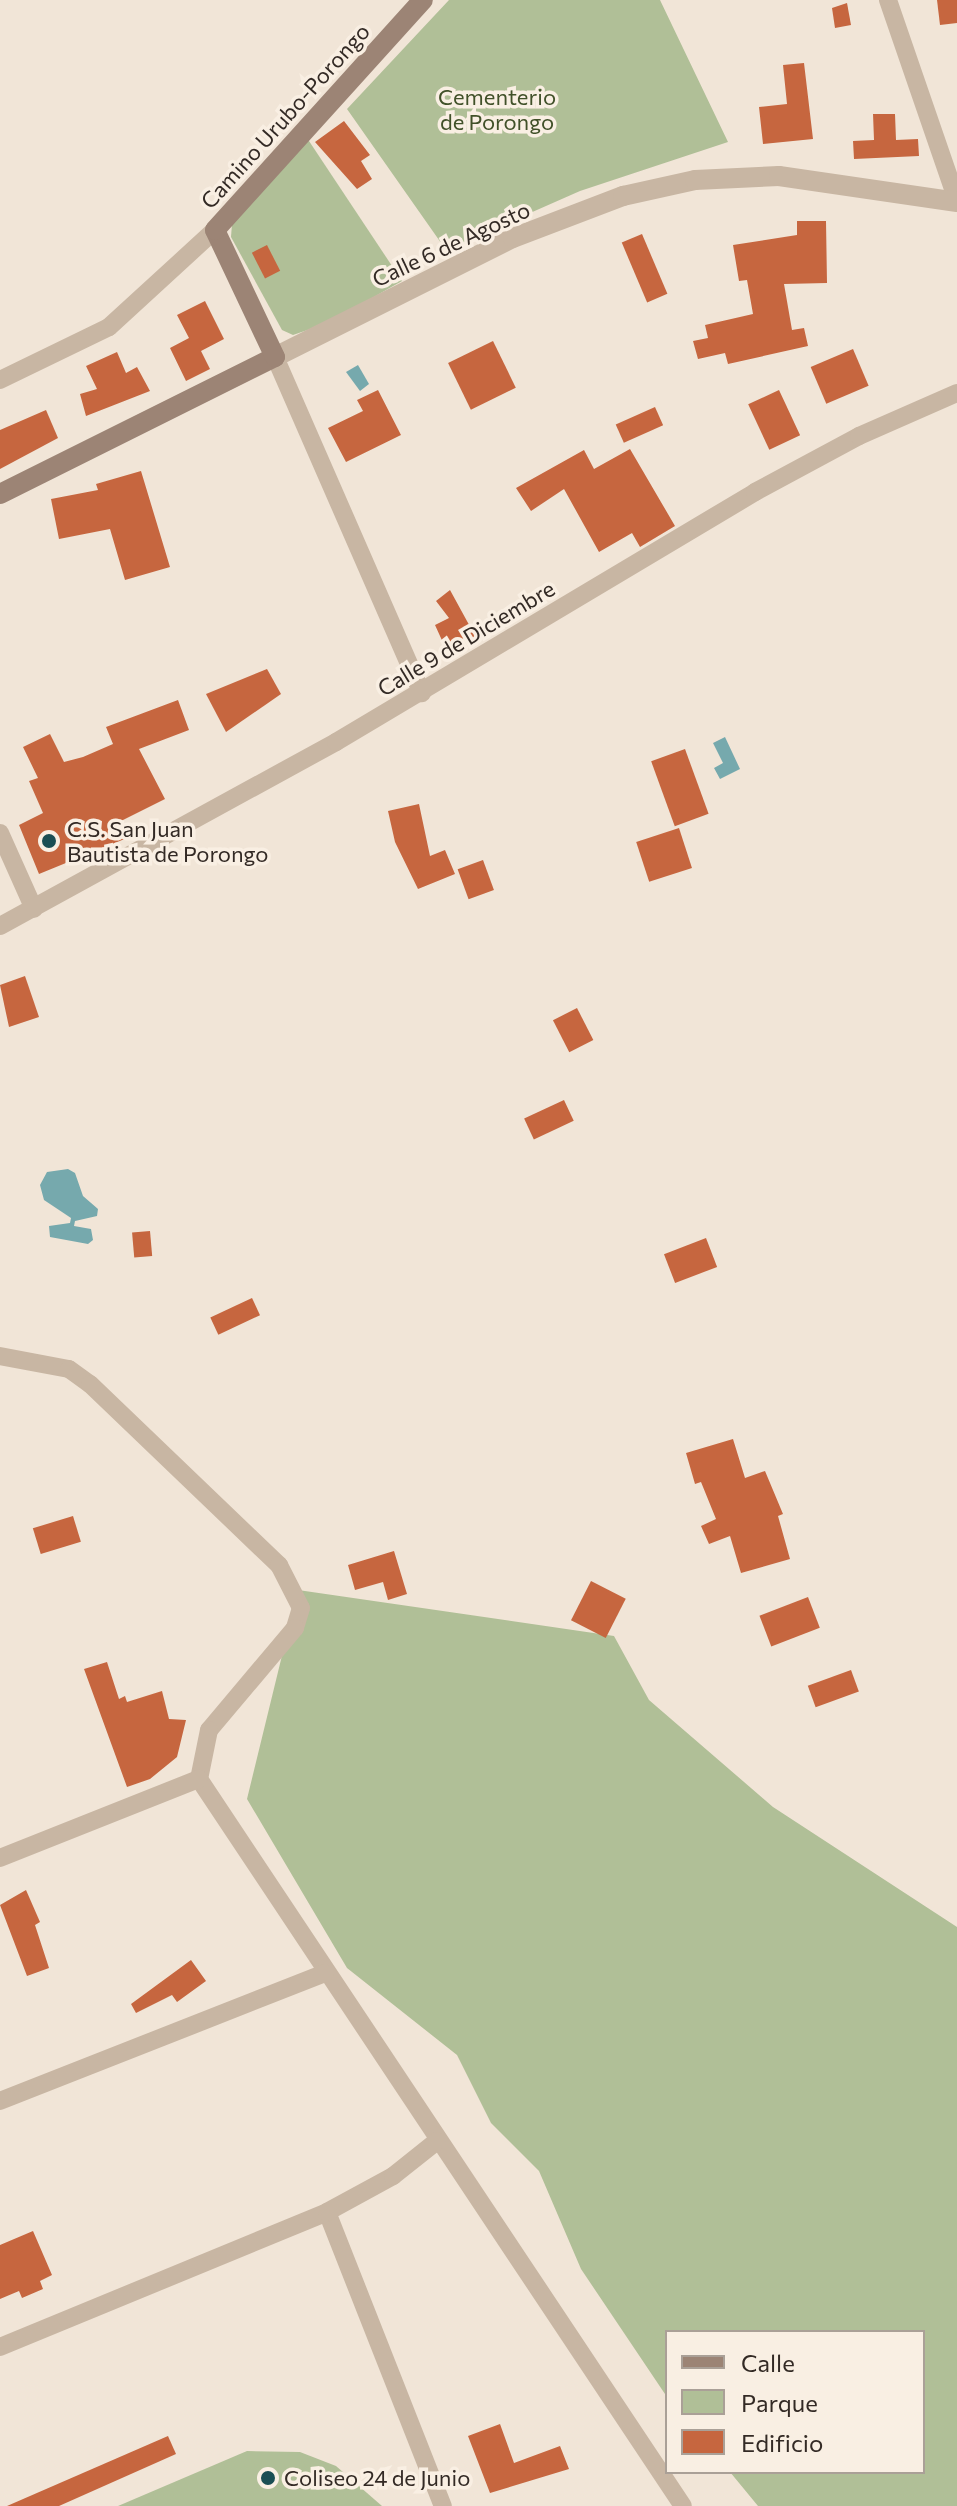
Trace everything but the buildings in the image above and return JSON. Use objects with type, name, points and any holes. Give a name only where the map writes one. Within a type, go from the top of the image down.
[{"type":"main road","name":"Camino Urubo-Porongo","points":[[215,230],[423,0]]},
{"type":"main road","points":[[215,230],[275,357]]},
{"type":"main road","name":"Calle 6 de Agosto","points":[[0,494],[275,357]]},
{"type":"street","points":[[888,0],[957,201]]},
{"type":"street","name":"Calle 6 de Agosto","points":[[275,357],[513,238],[623,196],[695,180],[779,176],[957,201]]},
{"type":"street","points":[[0,380],[109,327],[215,230]]},
{"type":"street","points":[[275,357],[422,693]]},
{"type":"street","name":"Calle 9 de Diciembre","points":[[0,926],[422,693],[755,492],[859,436],[957,393]]},
{"type":"street","points":[[0,833],[34,909]]},
{"type":"street","points":[[0,1356],[69,1369],[90,1384],[279,1565],[301,1608],[295,1628],[279,1653],[209,1730],[199,1779],[325,1973],[404,2083],[437,2141],[683,2506]]},
{"type":"street","points":[[0,1858],[199,1779]]},
{"type":"street","points":[[0,2101],[325,1973]]},
{"type":"street","points":[[0,2347],[327,2212],[393,2176],[437,2141]]},
{"type":"street","points":[[327,2212],[443,2506]]},
{"type":"green space","name":"Cementerio de Porongo","points":[[449,0],[660,0],[728,142],[580,191],[446,250],[347,109]]},
{"type":"green space","points":[[307,138],[402,281],[328,323],[293,335],[282,330],[231,237],[232,224]]},
{"type":"green space","points":[[298,1590],[614,1636],[649,1700],[773,1807],[957,1927],[957,2506],[758,2506],[732,2474],[925,2474],[925,2330],[665,2330],[665,2394],[581,2269],[539,2171],[491,2123],[457,2055],[347,1968],[247,1799]]},
{"type":"green space","name":"Coliseo 24 de Junio","points":[[247,2451],[300,2452],[336,2466],[382,2506],[118,2506]]},
{"type":"water","points":[[358,365],[369,384],[360,391],[346,372]]},
{"type":"water","points":[[725,737],[740,769],[720,779],[714,768],[723,763],[713,743]]},
{"type":"water","points":[[68,1169],[75,1173],[83,1196],[98,1209],[97,1216],[75,1221],[74,1226],[91,1229],[93,1240],[88,1244],[50,1237],[49,1226],[70,1223],[71,1218],[44,1200],[40,1185],[47,1172]]},
{"type":"place","name":"C.S. San Juan Bautista de Porongo","points":[[49,841]]},
{"type":"place","name":"Coliseo 24 de Junio","points":[[268,2478]]}]
